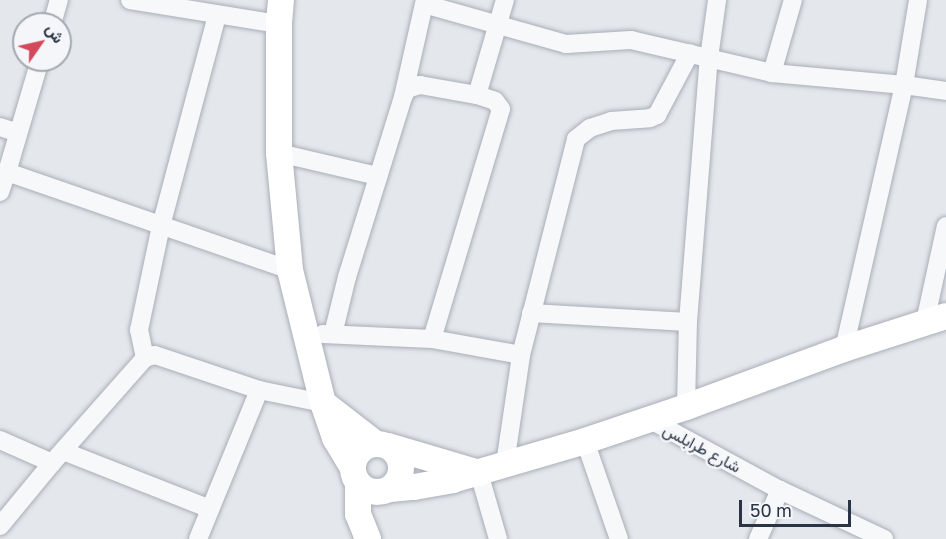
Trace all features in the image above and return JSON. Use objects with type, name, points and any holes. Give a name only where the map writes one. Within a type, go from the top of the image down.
[{"type":"street","points":[[130,0],[217,15],[280,12],[279,153],[290,270],[323,404],[338,446],[355,475],[369,491],[433,484],[479,473],[585,441],[844,349],[936,319],[946,226]]},
{"type":"street","points":[[477,95],[505,0]]},
{"type":"street","points":[[686,407],[688,322],[717,0]]},
{"type":"street","points":[[772,72],[793,0]]},
{"type":"street","points":[[844,349],[904,85],[918,0]]},
{"type":"street","points":[[333,334],[403,97],[424,4],[566,44],[631,40],[772,72],[904,85],[946,92]]},
{"type":"street","points":[[146,358],[139,330],[160,226],[217,15]]},
{"type":"street","points":[[505,464],[521,355],[576,139],[590,128],[611,121],[650,118],[657,115],[690,53]]},
{"type":"street","points":[[0,192],[36,72]]},
{"type":"street","points":[[403,97],[414,85],[477,95],[499,104],[501,114],[432,339]]},
{"type":"street","points":[[0,127],[18,133]]},
{"type":"street","points":[[279,153],[378,176]]},
{"type":"street","points":[[7,172],[290,270]]},
{"type":"street","points":[[531,313],[688,322]]},
{"type":"street","points":[[304,332],[432,339],[521,355]]},
{"type":"street","points":[[0,526],[146,358],[155,355],[260,390],[323,404],[394,451],[401,466],[398,480],[386,490],[369,539]]},
{"type":"street","points":[[198,539],[260,390]]},
{"type":"street","name":"شارع طرابلس","points":[[649,419],[780,490],[884,539]]},
{"type":"street","points":[[0,440],[58,457],[210,509]]},
{"type":"street","points":[[585,441],[619,539]]},
{"type":"street","points":[[369,539],[358,514],[355,475],[360,450],[382,445],[479,473]]},
{"type":"street","points":[[479,473],[498,539]]},
{"type":"street","points":[[758,539],[780,490]]},
{"type":"street","points":[[0,535],[8,539]]}]
